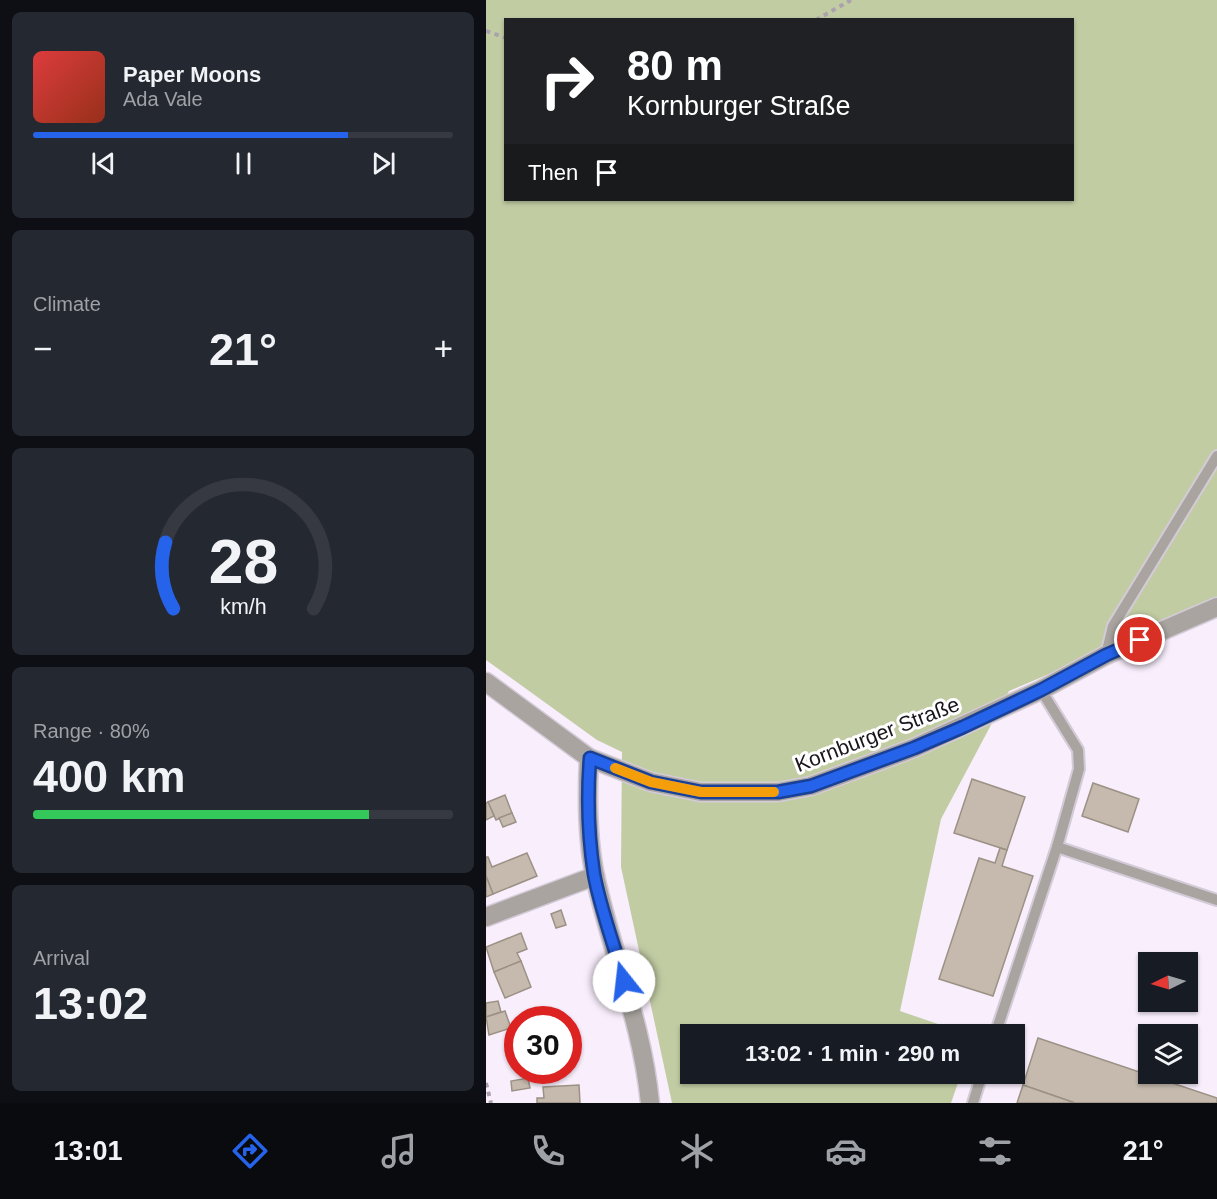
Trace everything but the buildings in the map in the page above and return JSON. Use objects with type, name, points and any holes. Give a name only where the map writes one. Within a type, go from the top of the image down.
[{"type":"street","name":"Kornburger Straße","points":[[486,682],[590,758],[651,782],[701,792],[778,792],[811,786],[914,748],[1041,690],[1106,655],[1217,607]]},
{"type":"street","points":[[590,758],[588,804],[595,876],[637,1026],[650,1103]]},
{"type":"street","points":[[486,918],[595,876]]},
{"type":"lane","points":[[1106,655],[1113,627],[1217,456]]},
{"type":"lane","points":[[999,1024],[1057,848],[1079,769],[1078,750],[1041,690]]},
{"type":"lane","points":[[1057,848],[1217,900]]},
{"type":"lane","points":[[973,1103],[979,1084]]},
{"type":"path","points":[[820,18],[851,0]]},
{"type":"path","points":[[486,31],[504,37]]},
{"type":"path","points":[[486,1083],[491,1103]]},
{"type":"green space","points":[[486,0],[1217,0],[1217,603],[1009,691],[941,819],[900,1011],[938,1024],[680,1024],[680,1084],[958,1084],[951,1103],[672,1103],[621,867],[622,752],[597,740],[486,660]]},
{"type":"slow traffic","points":[[615,768],[651,782],[701,792],[774,792]]},
{"type":"route","points":[[624,981],[595,876],[590,839],[588,793],[590,758],[651,782],[701,792],[778,792],[811,786],[914,748],[963,727],[1140,640]]}]
